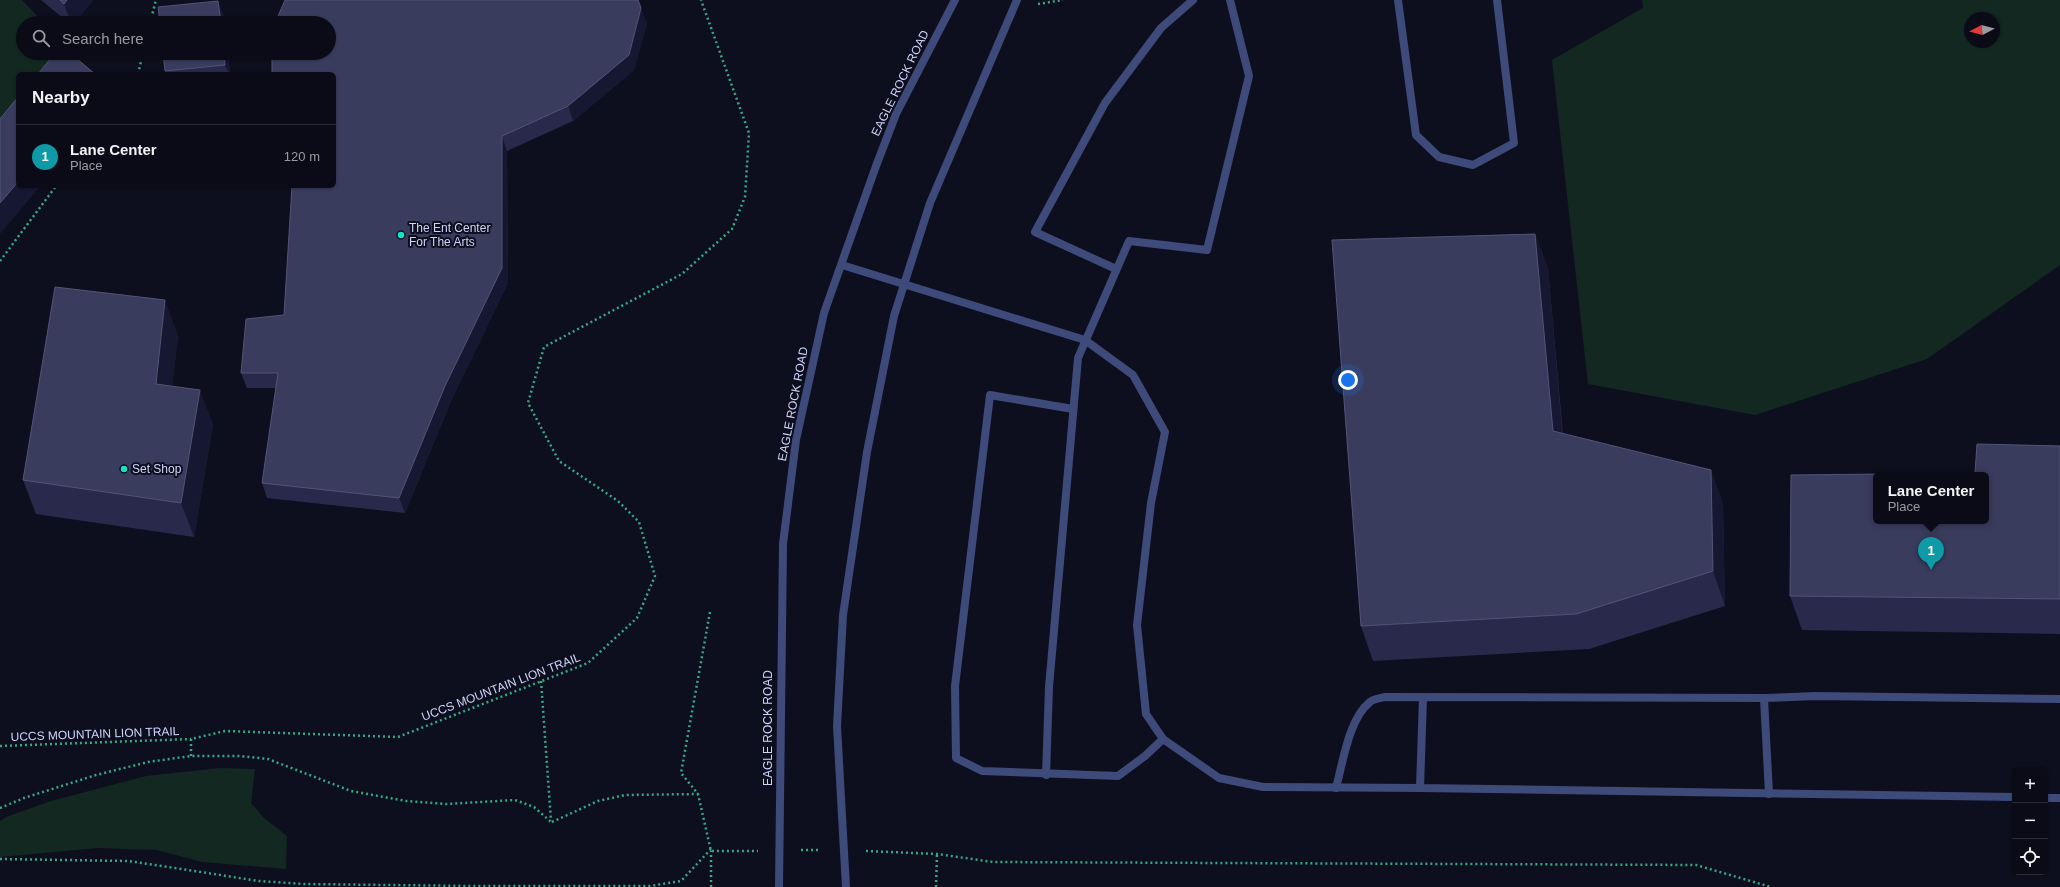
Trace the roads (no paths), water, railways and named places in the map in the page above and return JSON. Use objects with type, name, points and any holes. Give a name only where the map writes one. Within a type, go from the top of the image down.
[{"type":"street","name":"EAGLE ROCK ROAD","points":[[779,887],[782,730],[780,660],[783,544],[796,440],[824,314],[876,166],[896,114],[955,0]]},
{"type":"street","points":[[846,887],[838,726],[843,615],[867,452],[894,316],[930,203],[1017,0]]},
{"type":"street","points":[[1116,269],[1036,232],[1105,103],[1161,28],[1193,0]]},
{"type":"street","points":[[1046,775],[1049,686],[1078,358],[1128,241],[1208,250],[1249,76],[1230,0]]},
{"type":"street","points":[[1398,0],[1416,135],[1439,157],[1473,165],[1514,143],[1497,0]]},
{"type":"street","points":[[842,265],[1085,340],[1133,375],[1165,432],[1151,503],[1136,625],[1146,714],[1163,739],[1219,778],[1263,787],[2012,797]]},
{"type":"street","points":[[1073,409],[990,395],[955,686],[956,758],[982,772],[1118,776],[1145,756],[1163,739]]},
{"type":"street","points":[[1336,788],[1353,728],[1359,713],[1371,701],[1385,697],[1764,698],[1816,696],[2060,699]]},
{"type":"street","points":[[1420,788],[1423,697]]},
{"type":"street","points":[[1764,698],[1769,794]]},
{"type":"street","points":[[2048,798],[2060,798]]},
{"type":"place","name":"The Ent Center For The Arts","points":[[401,235]]},
{"type":"place","name":"Set Shop","points":[[124,469]]},
{"type":"place","name":"Lane Center","points":[[1931,570]]}]
